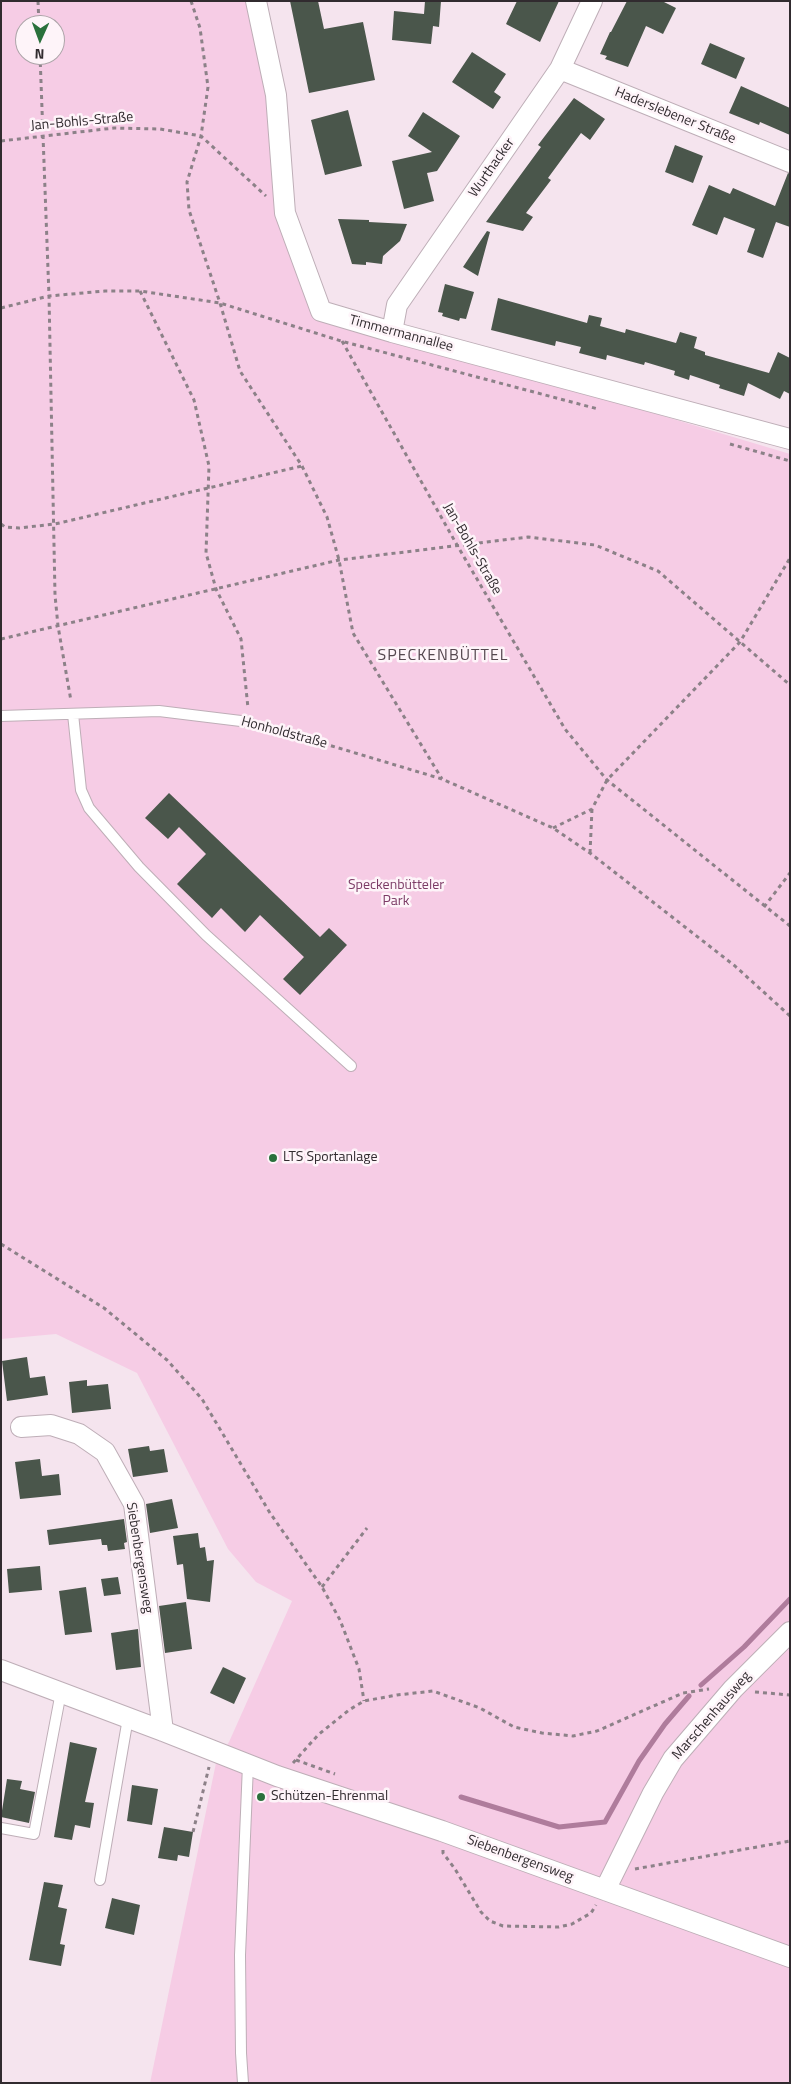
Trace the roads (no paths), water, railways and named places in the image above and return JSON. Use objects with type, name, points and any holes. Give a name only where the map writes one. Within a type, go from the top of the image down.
[{"type":"street","name":"Timmermannallee","points":[[256,1],[276,95],[285,212],[321,311],[344,319],[790,439]]},
{"type":"street","name":"Wurthacker","points":[[392,332],[397,305],[560,69],[592,1]]},
{"type":"street","name":"Haderslebener Straße","points":[[560,69],[790,162]]},
{"type":"street","name":"Siebenbergensweg","points":[[21,1427],[51,1425],[79,1434],[105,1452],[134,1504],[163,1731]]},
{"type":"street","name":"Marschenhausweg","points":[[609,1882],[672,1759],[733,1689],[790,1632]]},
{"type":"street","name":"Siebenbergensweg","points":[[1,1670],[277,1776],[442,1832],[609,1882],[790,1957]]},
{"type":"lane","name":"Honholdstraße","points":[[1,716],[159,711],[249,722]]},
{"type":"lane","points":[[73,714],[81,790],[88,808],[139,867],[206,935],[351,1066]]},
{"type":"lane","points":[[1,1828],[34,1834],[61,1692]]},
{"type":"lane","points":[[100,1880],[128,1718]]},
{"type":"lane","points":[[243,2083],[240,1955],[248,1765]]},
{"type":"waterway","points":[[701,1685],[744,1647],[790,1599]]},
{"type":"waterway","points":[[461,1797],[559,1827],[605,1822],[639,1761],[665,1724],[689,1696]]},
{"type":"place","name":"LTS Sportanlage","points":[[273,1158]]},
{"type":"place","name":"Schützen-Ehrenmal","points":[[261,1797]]},
{"type":"district","name":"SPECKENBÜTTEL","points":[[443,656]]},
{"type":"park label","name":"Speckenbütteler Park","points":[[396,894]]}]
